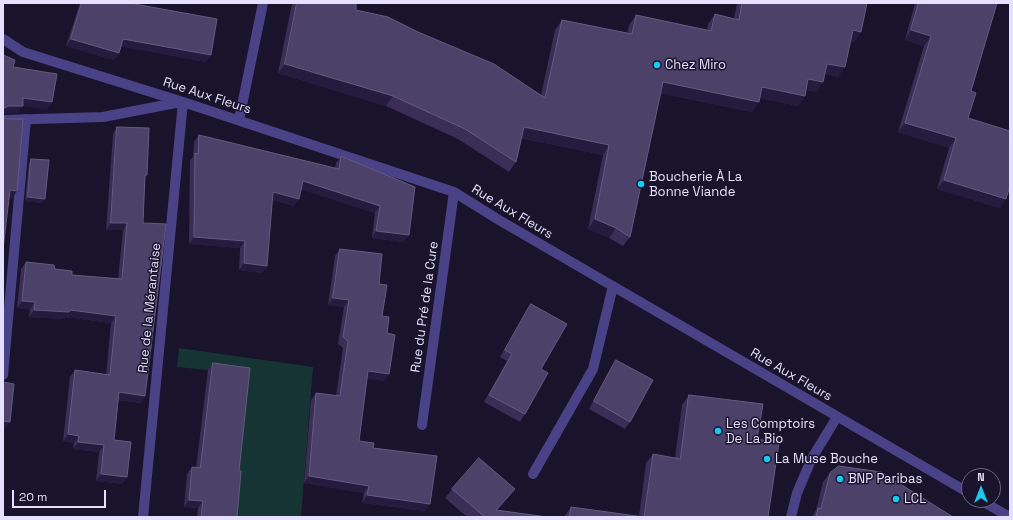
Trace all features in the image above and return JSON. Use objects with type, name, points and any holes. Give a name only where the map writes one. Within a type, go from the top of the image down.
[{"type":"street","points":[[239,120],[263,3]]},
{"type":"street","name":"Rue Aux Fleurs","points":[[3,39],[23,52],[239,120],[454,192],[499,220],[961,488]]},
{"type":"street","points":[[3,120],[103,117],[183,102]]},
{"type":"street","name":"Rue de la Mérantaise","points":[[143,517],[183,102]]},
{"type":"street","points":[[3,375],[26,119]]},
{"type":"street","name":"Rue du Pré de la Cure","points":[[422,425],[454,192]]},
{"type":"street","points":[[533,474],[593,369],[613,286]]},
{"type":"street","points":[[792,517],[797,493],[812,458],[837,417]]},
{"type":"street","points":[[994,508],[1010,517]]},
{"type":"green space","points":[[179,348],[313,367],[301,517],[232,517],[208,370],[177,367]]},
{"type":"building","points":[[82,3],[129,3],[217,19],[211,55],[123,39],[119,53],[71,39]]},
{"type":"building","points":[[297,3],[356,3],[356,10],[388,17],[418,32],[494,64],[545,98],[562,20],[632,34],[636,15],[711,31],[715,14],[739,20],[742,3],[867,3],[861,32],[853,30],[845,67],[827,64],[823,82],[808,79],[805,96],[762,87],[759,102],[663,82],[630,237],[616,228],[595,219],[609,145],[524,127],[516,162],[465,129],[393,96],[285,64]]},
{"type":"building","points":[[919,3],[997,3],[971,91],[976,93],[968,118],[1010,131],[1010,186],[1006,199],[944,180],[956,138],[905,123],[931,36],[911,30]]},
{"type":"building","points":[[3,55],[15,60],[13,67],[57,74],[52,102],[23,98],[23,106],[8,106],[3,109]]},
{"type":"building","points":[[3,116],[5,119],[23,119],[17,191],[10,190],[3,249]]},
{"type":"building","points":[[117,127],[149,128],[143,223],[166,224],[145,396],[119,392],[114,440],[131,442],[127,477],[101,474],[104,445],[78,442],[79,436],[68,434],[75,370],[110,375],[116,316],[70,310],[69,312],[34,310],[35,302],[22,301],[26,262],[54,265],[55,269],[72,271],[72,275],[122,279],[127,223],[111,223]]},
{"type":"building","points":[[199,135],[339,169],[341,156],[415,187],[409,235],[376,231],[380,206],[303,181],[299,199],[273,192],[267,266],[244,263],[245,241],[194,237],[195,153],[198,154]]},
{"type":"building","points":[[31,159],[49,160],[45,199],[28,197]]},
{"type":"building","points":[[340,249],[382,254],[379,284],[387,285],[382,316],[389,317],[387,333],[395,335],[389,374],[368,371],[359,441],[374,443],[373,448],[437,456],[430,504],[367,495],[369,486],[309,476],[316,393],[340,396],[348,341],[343,337],[349,300],[333,298]]},
{"type":"building","points":[[531,304],[567,324],[541,369],[548,373],[525,414],[489,395],[512,354],[505,350]]},
{"type":"building","points":[[616,360],[653,380],[630,422],[594,401]]},
{"type":"building","points":[[213,363],[250,368],[239,471],[241,471],[237,517],[201,517],[203,501],[189,500],[192,467],[200,468]]},
{"type":"building","points":[[3,382],[14,384],[10,422],[3,421]]},
{"type":"building","points":[[689,395],[763,404],[757,439],[779,443],[768,517],[644,517],[653,454],[680,459]]},
{"type":"building","points":[[479,458],[515,489],[496,510],[547,517],[485,517],[452,489]]},
{"type":"building","points":[[839,466],[881,472],[953,517],[816,517],[818,508],[821,509],[830,473]]},
{"type":"building","points":[[571,507],[644,517],[569,517]]},
{"type":"place","name":"Chez Miro","points":[[657,65]]},
{"type":"place","name":"Boucherie À La Bonne Viande","points":[[641,184]]},
{"type":"place","name":"Les Comptoirs De La Bio","points":[[718,431]]},
{"type":"place","name":"La Muse Bouche","points":[[767,459]]},
{"type":"place","name":"BNP Paribas","points":[[840,479]]},
{"type":"place","name":"LCL","points":[[896,499]]}]
